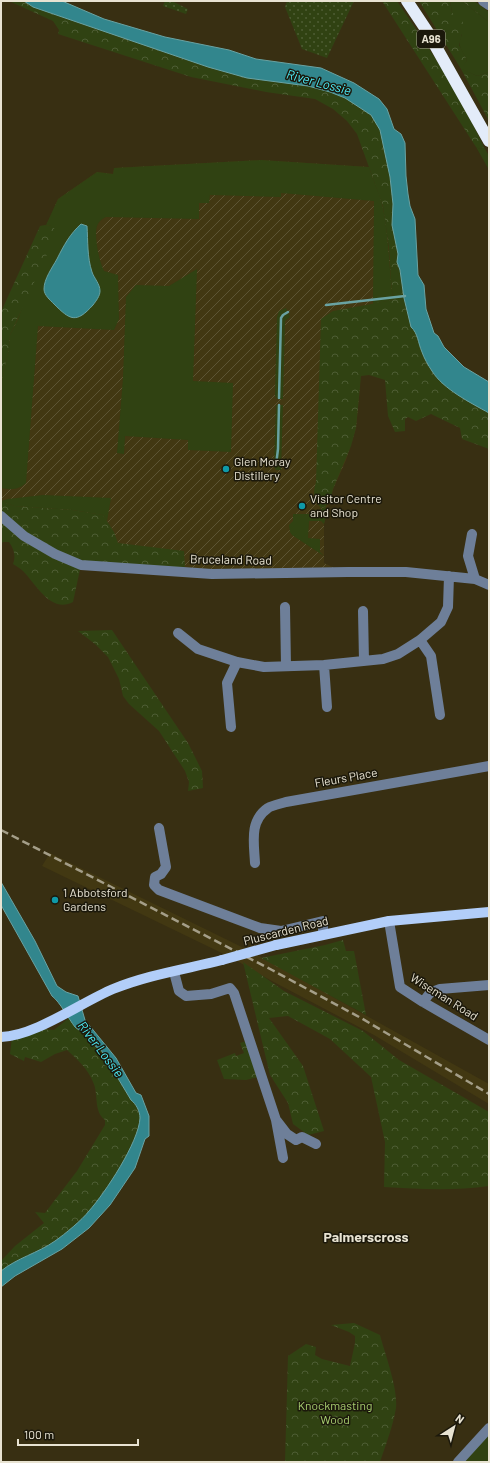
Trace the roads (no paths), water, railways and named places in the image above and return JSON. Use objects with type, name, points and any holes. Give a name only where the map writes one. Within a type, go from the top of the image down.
[{"type":"highway","name":"A96","points":[[407,1],[427,31],[489,141]]},
{"type":"main road","name":"Pluscarden Road","points":[[1,1037],[12,1037],[52,1020],[95,998],[134,981],[323,934],[389,921],[489,912]]},
{"type":"street","points":[[483,1],[489,5]]},
{"type":"street","name":"Bruceland Road","points":[[1,516],[24,536],[55,554],[81,565],[212,574],[406,572],[475,579],[489,585]]},
{"type":"street","points":[[472,534],[468,556],[475,579]]},
{"type":"street","points":[[178,633],[198,649],[237,662],[264,667],[324,665],[383,659],[398,654],[420,640],[441,622],[448,607],[449,576]]},
{"type":"street","points":[[285,607],[286,666]]},
{"type":"street","points":[[363,611],[364,661]]},
{"type":"street","points":[[420,640],[431,656],[440,715]]},
{"type":"street","points":[[231,727],[227,683],[237,662]]},
{"type":"street","points":[[324,665],[327,707]]},
{"type":"street","name":"Fleurs Place","points":[[255,863],[254,828],[259,816],[269,808],[286,802],[489,766]]},
{"type":"street","points":[[159,828],[166,867],[161,874],[155,877],[154,885],[159,890],[260,928],[281,931],[323,921],[323,934]]},
{"type":"street","name":"Wiseman Road","points":[[389,921],[400,987],[489,1040]]},
{"type":"street","points":[[174,972],[179,990],[186,996],[211,994],[230,988],[234,993],[276,1120],[282,1158]]},
{"type":"street","points":[[423,1002],[430,993],[440,989],[489,985]]},
{"type":"street","points":[[276,1120],[287,1134],[296,1140],[302,1137],[316,1144]]},
{"type":"street","points":[[458,1462],[489,1428]]},
{"type":"water","name":"River Lossie","points":[[24,1],[62,1],[104,19],[165,37],[229,50],[256,59],[321,68],[354,83],[379,99],[387,109],[394,129],[401,134],[405,143],[408,194],[410,206],[415,219],[418,275],[424,285],[426,309],[434,333],[438,336],[444,347],[464,367],[489,382],[489,413],[450,390],[437,378],[425,359],[417,335],[411,327],[404,298],[400,270],[397,262],[398,254],[392,225],[393,204],[390,177],[380,130],[371,115],[345,98],[330,92],[308,86],[247,78],[208,67],[33,7]]},
{"type":"water","points":[[81,224],[87,226],[90,266],[100,291],[97,300],[87,311],[82,315],[73,318],[64,314],[51,301],[44,291],[44,285],[65,244]]},
{"type":"water","name":"River Lossie","points":[[1,882],[35,941],[57,986],[66,992],[78,996],[85,1020],[116,1058],[136,1093],[141,1095],[149,1116],[149,1136],[145,1139],[135,1168],[110,1205],[89,1228],[62,1249],[15,1276],[1,1287],[1,1271],[7,1266],[55,1241],[78,1223],[96,1203],[128,1153],[134,1140],[140,1118],[135,1104],[131,1100],[101,1050],[95,1046],[89,1035],[75,1027],[61,1006],[52,996],[1,905]]},
{"type":"waterway","points":[[326,305],[405,296]]},
{"type":"waterway","points":[[279,398],[281,318],[288,312]]},
{"type":"waterway","points":[[276,465],[279,405]]},
{"type":"railway","points":[[1,830],[272,970],[361,1018],[489,1094]]},
{"type":"place","name":"Glen Moray Distillery","points":[[226,469]]},
{"type":"place","name":"Visitor Centre and Shop","points":[[302,506]]},
{"type":"place","name":"1 Abbotsford Gardens","points":[[55,900]]},
{"type":"district","name":"Palmerscross","points":[[366,1237]]},
{"type":"park label","name":"Knockmasting Wood","points":[[335,1413]]}]
